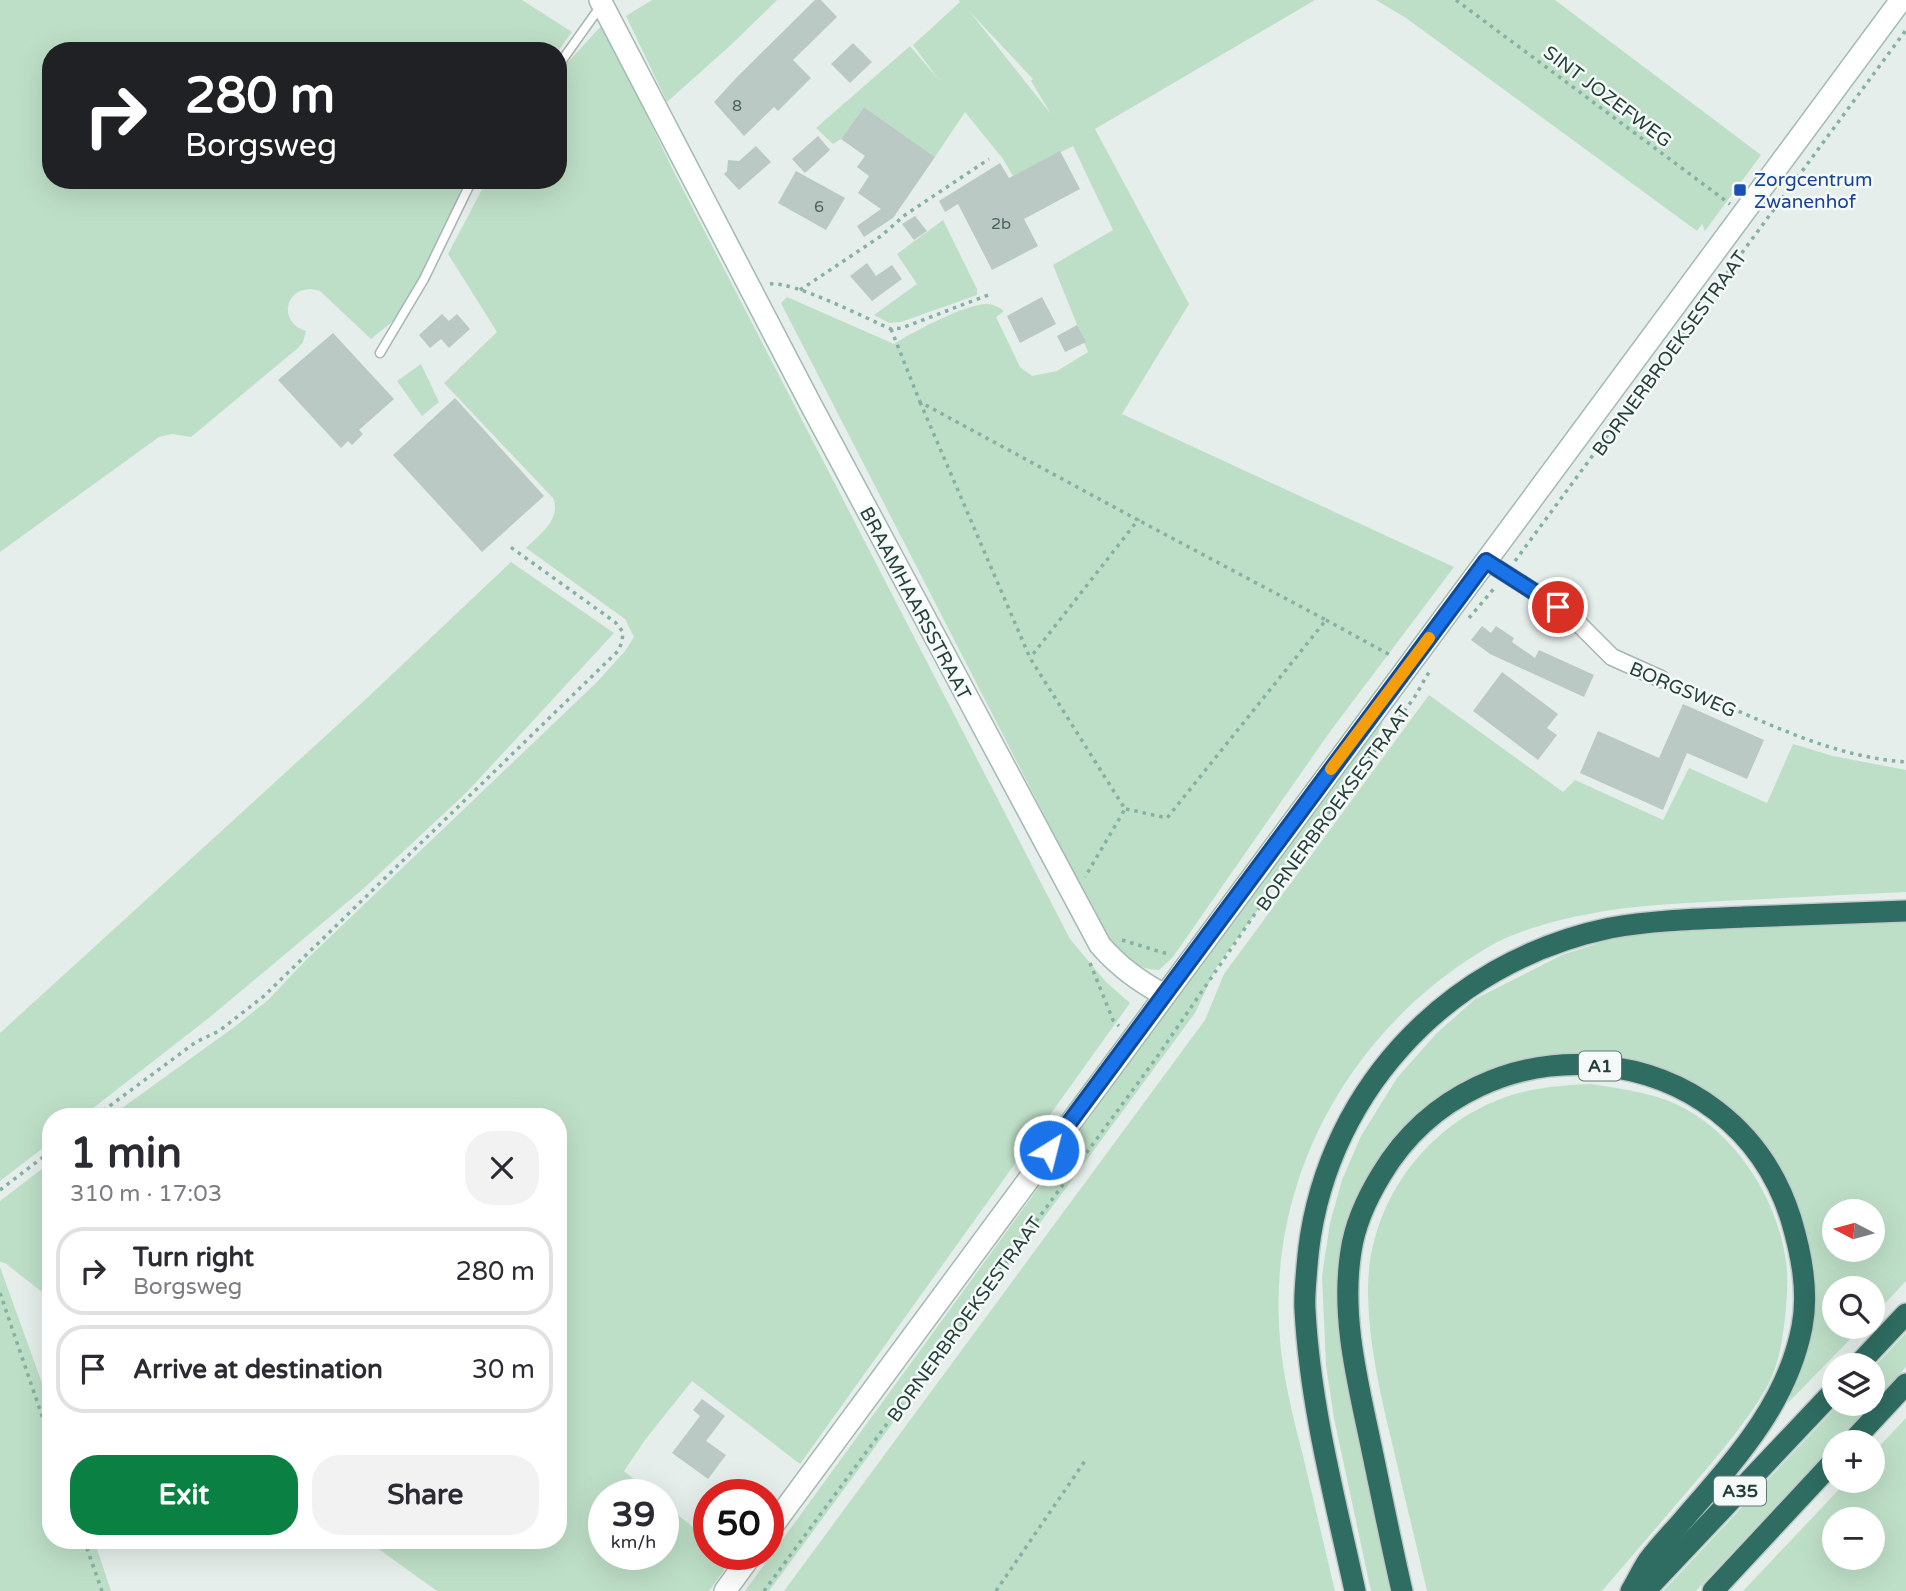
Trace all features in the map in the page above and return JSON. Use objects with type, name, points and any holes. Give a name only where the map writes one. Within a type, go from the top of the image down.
[{"type":"highway","points":[[1355,1591],[1310,1369],[1304,1307],[1310,1237],[1324,1178],[1347,1122],[1377,1075],[1416,1030],[1448,1002],[1494,972],[1566,939],[1646,922],[1906,911]]},
{"type":"highway","name":"A1","points":[[1402,1591],[1356,1374],[1348,1322],[1351,1249],[1360,1216],[1390,1160],[1423,1122],[1450,1103],[1477,1087],[1531,1068],[1585,1063],[1628,1069],[1668,1082],[1707,1105],[1737,1130],[1764,1162],[1786,1203],[1799,1246],[1804,1280],[1802,1326],[1779,1396],[1759,1428],[1726,1470],[1648,1561],[1631,1591]]},
{"type":"highway","points":[[1869,1353],[1906,1314]]},
{"type":"highway","points":[[1863,1430],[1906,1384]]},
{"type":"highway","name":"A35","points":[[1645,1591],[1822,1404]]},
{"type":"highway","name":"A35","points":[[1713,1591],[1822,1474]]},
{"type":"main road","name":"BORNERBROEKSESTRAAT","points":[[784,1510],[1901,0]]},
{"type":"main road","name":"BRAAMHAARSSTRAAT","points":[[601,3],[1100,945],[1118,965],[1139,982],[1164,995]]},
{"type":"main road","points":[[725,1591],[740,1570]]},
{"type":"street","name":"BORGSWEG","points":[[1486,561],[1576,620],[1612,657],[1661,680]]},
{"type":"lane","points":[[567,53],[601,3]]},
{"type":"lane","points":[[380,353],[425,279],[468,189]]},
{"type":"path","name":"SINT JOZEFWEG","points":[[1456,0],[1743,213]]},
{"type":"path","name":"BORNERBROEKSESTRAAT","points":[[1468,620],[1507,573],[1906,30]]},
{"type":"path","points":[[800,290],[989,159]]},
{"type":"path","points":[[751,290],[775,283],[800,290],[891,328],[902,328],[988,295]]},
{"type":"path","points":[[891,328],[1030,657],[1125,809],[1167,818],[1326,621]]},
{"type":"path","points":[[920,402],[1409,664]]},
{"type":"path","points":[[1030,657],[1138,520]]},
{"type":"path","points":[[107,1108],[196,1042],[219,1031],[264,996],[618,651],[623,632],[615,622],[509,546]]},
{"type":"path","name":"BORNERBROEKSESTRAAT","points":[[764,1591],[1157,1057],[1274,886],[1415,698],[1431,669]]},
{"type":"path","name":"BORGSWEG","points":[[1661,680],[1792,736],[1840,751],[1906,762]]},
{"type":"path","points":[[1074,897],[1125,809]]},
{"type":"path","points":[[1118,939],[1168,953],[1210,983]]},
{"type":"path","points":[[1088,959],[1113,1020],[1157,1057]]},
{"type":"path","points":[[0,1190],[42,1158]]},
{"type":"path","points":[[0,1293],[42,1416]]},
{"type":"path","points":[[996,1591],[1087,1458]]},
{"type":"path","points":[[87,1549],[102,1591]]},
{"type":"green space","points":[[0,0],[522,0],[572,32],[565,42],[42,42],[42,189],[464,189],[413,294],[398,317],[371,339],[320,291],[300,291],[293,296],[288,311],[296,326],[306,331],[298,348],[191,437],[172,434],[159,437],[0,552]]},
{"type":"green space","points":[[652,0],[777,0],[667,102],[626,16]]},
{"type":"green space","points":[[959,0],[1315,0],[1095,129],[1189,304],[1122,414],[1454,567],[1329,733],[1173,957],[1159,970],[1139,966],[1111,945],[781,303],[787,297],[894,344],[953,313],[977,305],[993,305],[1003,310],[996,317],[1020,367],[1032,376],[1057,371],[1088,352],[1053,265],[1113,230],[1073,146],[1013,176],[1003,159],[965,112],[935,157],[864,107],[841,139],[833,144],[816,128],[910,46],[939,80],[913,45],[960,2]],"holes":[[[970,12],[1033,79],[1031,81],[1051,114]]]},
{"type":"green space","points":[[1376,0],[1555,0],[1761,155],[1705,231],[1702,224],[1697,231],[1406,18]]},
{"type":"green space","points":[[603,24],[673,170],[1070,939],[1106,982],[1130,1003],[800,1464],[692,1381],[624,1471],[634,1479],[588,1479],[588,1570],[679,1570],[679,1516],[693,1527],[693,1570],[724,1570],[709,1591],[437,1591],[379,1549],[567,1549],[567,1108],[122,1108],[268,1000],[306,960],[597,682],[634,637],[625,619],[526,548],[552,520],[555,506],[553,498],[444,383],[497,332],[448,254],[482,189],[567,189],[567,63]]},
{"type":"green space","points":[[943,220],[977,289],[977,295],[901,322],[889,323],[874,315],[917,284],[897,254]]},
{"type":"green space","points":[[421,364],[439,402],[422,416],[397,381]]},
{"type":"green space","points":[[511,562],[614,633],[467,792],[363,889],[210,1017],[93,1108],[42,1108],[42,1149],[0,1181],[0,1033],[366,699]]},
{"type":"green space","points":[[1429,695],[1563,792],[1575,780],[1663,820],[1689,768],[1767,803],[1793,744],[1833,756],[1906,770],[1906,892],[1638,907],[1577,916],[1538,926],[1490,946],[1442,978],[1399,1016],[1362,1059],[1331,1106],[1307,1157],[1290,1211],[1280,1267],[1279,1325],[1285,1375],[1335,1591],[784,1591],[1205,1020],[1224,974]]},
{"type":"green space","points":[[1389,706],[1370,754],[1216,968],[1195,1013],[769,1591],[745,1591],[760,1570],[784,1570],[784,1537]]},
{"type":"green space","points":[[1906,920],[1906,1281],[1885,1303],[1885,1276],[1822,1276],[1822,1339],[1850,1339],[1837,1353],[1822,1353],[1822,1368],[1788,1403],[1800,1365],[1807,1326],[1811,1287],[1808,1248],[1800,1211],[1786,1176],[1764,1144],[1725,1107],[1706,1093],[1676,1079],[1607,1060],[1584,1057],[1414,1120],[1342,1268],[1397,1591],[1371,1591],[1334,1418],[1326,1365],[1322,1276],[1330,1223],[1342,1180],[1361,1136],[1397,1078],[1436,1034],[1475,999],[1562,955],[1626,934]]},
{"type":"green space","points":[[1591,1084],[1646,1094],[1678,1105],[1698,1117],[1717,1131],[1734,1149],[1762,1188],[1780,1232],[1786,1263],[1785,1318],[1775,1369],[1760,1399],[1732,1437],[1602,1591],[1427,1591],[1373,1353],[1368,1295],[1370,1263],[1377,1232],[1388,1203],[1404,1176],[1424,1151],[1447,1129],[1503,1098],[1546,1088]]},
{"type":"green space","points":[[42,1169],[42,1292],[0,1262],[0,1201]]},
{"type":"green space","points":[[0,1267],[42,1383],[42,1549],[97,1549],[111,1591],[0,1591]]},
{"type":"green space","points":[[1906,1333],[1906,1367],[1885,1390],[1885,1355]]},
{"type":"green space","points":[[1828,1416],[1861,1416],[1848,1430],[1822,1430],[1822,1457],[1696,1591],[1663,1591]]},
{"type":"green space","points":[[1906,1418],[1906,1591],[1743,1591],[1822,1507],[1822,1570],[1885,1570],[1885,1507],[1822,1507],[1836,1493],[1885,1493],[1885,1440]]},
{"type":"building","points":[[815,0],[821,0],[837,17],[793,60],[811,78],[778,111],[774,107],[744,136],[714,102]]},
{"type":"building","points":[[853,43],[872,62],[850,83],[831,64]]},
{"type":"building","points":[[864,107],[935,157],[893,218],[864,237],[857,226],[881,209],[858,193],[869,176],[857,167],[865,156],[841,139]]},
{"type":"building","points":[[818,136],[830,150],[805,173],[792,159]]},
{"type":"building","points":[[756,146],[771,162],[739,190],[724,174],[728,160],[739,161]]},
{"type":"building","points":[[1060,151],[1080,189],[1024,219],[1038,246],[992,270],[958,204],[945,212],[939,201],[1000,163],[1009,178]]},
{"type":"building","points":[[796,171],[845,198],[826,230],[778,203]]},
{"type":"building","points":[[915,216],[927,231],[914,240],[902,224]]},
{"type":"building","points":[[867,263],[876,276],[892,265],[902,279],[872,301],[850,276]]},
{"type":"building","points":[[1042,297],[1056,324],[1020,343],[1007,316]]},
{"type":"building","points":[[442,314],[449,321],[457,314],[470,329],[449,348],[441,339],[430,348],[419,335]]},
{"type":"building","points":[[1077,325],[1086,342],[1065,352],[1057,336]]},
{"type":"building","points":[[333,333],[394,399],[359,430],[363,434],[352,445],[348,441],[341,448],[278,380]]},
{"type":"building","points":[[455,398],[544,496],[482,552],[393,455]]},
{"type":"building","points":[[1482,626],[1491,633],[1496,626],[1514,638],[1512,642],[1535,658],[1539,650],[1594,675],[1584,697],[1490,654],[1471,640]]},
{"type":"building","points":[[1502,672],[1558,714],[1547,728],[1557,735],[1538,760],[1473,711]]},
{"type":"building","points":[[1683,704],[1764,740],[1747,779],[1687,753],[1663,810],[1580,773],[1598,731],[1659,758]]},
{"type":"building","points":[[702,1399],[725,1416],[706,1441],[726,1455],[708,1479],[672,1453],[700,1416],[693,1410]]},
{"type":"slow traffic","points":[[1331,769],[1429,638]]},
{"type":"place","name":"Zorgcentrum Zwanenhof","points":[[1740,190]]},
{"type":"route","points":[[1049,1150],[1486,561],[1558,607]]}]
